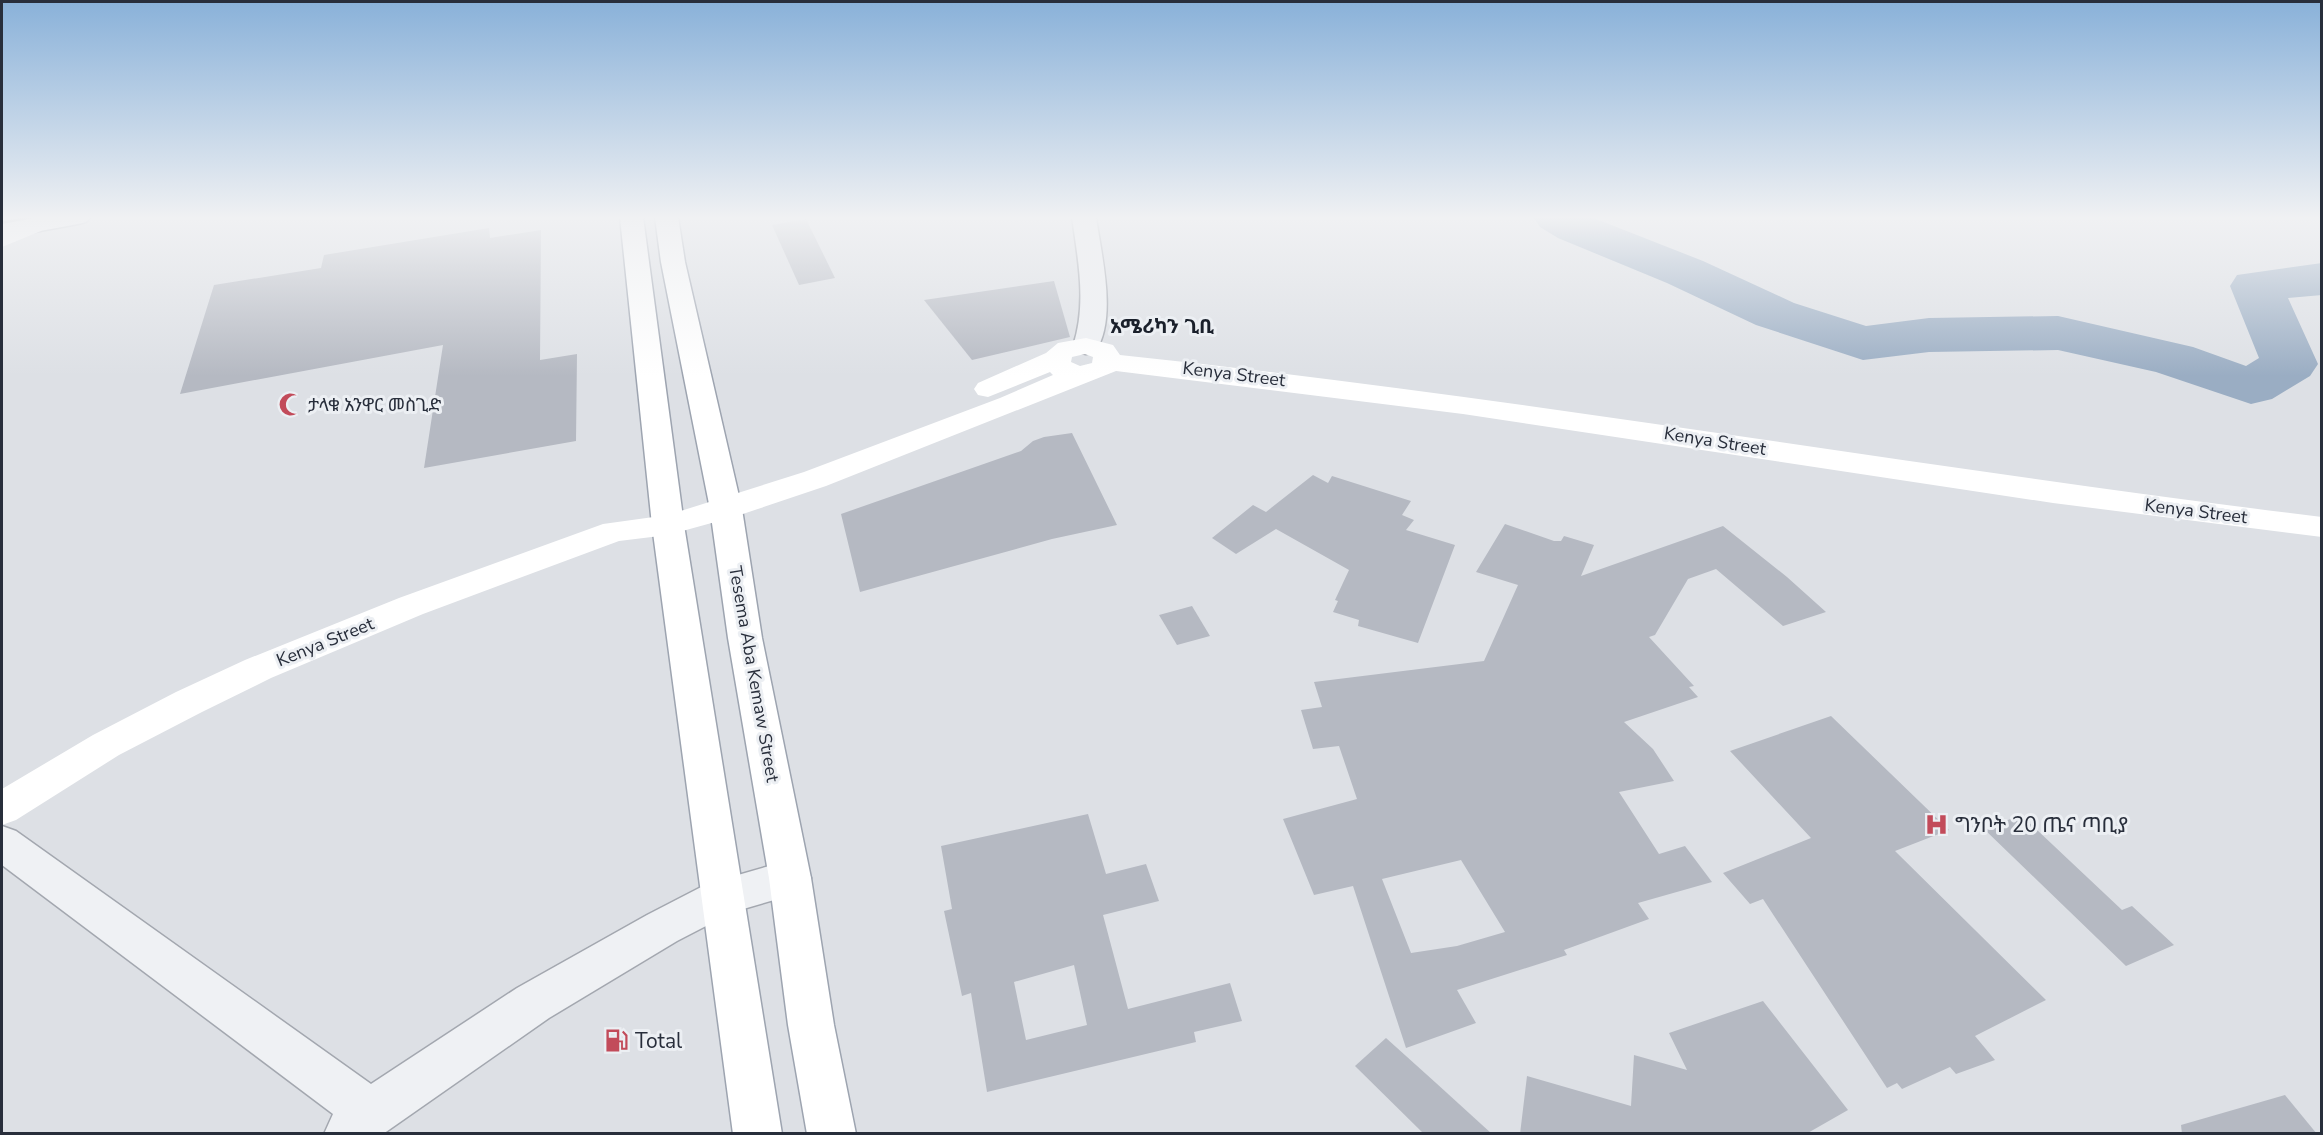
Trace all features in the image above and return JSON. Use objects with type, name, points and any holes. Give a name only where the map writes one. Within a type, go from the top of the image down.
[{"type":"main road","points":[[637,270],[667,516],[753,1129]]},
{"type":"main road","name":"Tesema Aba Kemaw Street","points":[[677,270],[724,500],[746,638],[790,878],[811,1024],[832,1134]]},
{"type":"main road","points":[[724,500],[927,437],[1067,367],[1098,371],[1097,354]]},
{"type":"main road","name":"Kenya Street","points":[[1097,354],[1633,428],[2053,493],[2322,527]]},
{"type":"main road","name":"Kenya Street","points":[[2,809],[106,745],[258,669],[411,606],[614,531],[724,500]]},
{"type":"street","points":[[1089,270],[1093,315],[1092,332],[1097,354]]},
{"type":"street","points":[[2,843],[359,1123],[533,1003],[662,928],[722,897],[790,878]]},
{"type":"building","points":[[309,270],[541,270],[540,360],[577,354],[576,441],[424,468],[443,345],[180,394],[214,285]]},
{"type":"building","points":[[792,270],[831,270],[835,278],[799,285]]},
{"type":"building","points":[[1054,281],[1070,337],[972,360],[924,300]]},
{"type":"building","points":[[1072,433],[1117,525],[1052,539],[860,592],[841,514],[1021,451],[1033,441],[1044,437]]},
{"type":"building","points":[[1313,475],[1328,483],[1332,476],[1411,501],[1402,515],[1414,520],[1406,530],[1455,545],[1418,643],[1358,626],[1359,620],[1333,612],[1338,601],[1335,600],[1349,570],[1276,529],[1236,554],[1212,538],[1253,505],[1266,512]]},
{"type":"building","points":[[1505,524],[1554,541],[1561,541],[1564,536],[1594,545],[1581,576],[1723,526],[1787,577],[1826,612],[1783,626],[1716,569],[1688,579],[1655,635],[1649,637],[1694,686],[1689,687],[1698,697],[1624,722],[1653,749],[1674,781],[1619,792],[1659,854],[1685,846],[1712,882],[1638,903],[1649,919],[1564,950],[1567,955],[1457,990],[1476,1023],[1406,1048],[1353,886],[1314,895],[1283,819],[1357,799],[1339,746],[1313,749],[1301,710],[1322,707],[1314,682],[1484,661],[1518,585],[1476,572]],"holes":[[[1461,860],[1505,932],[1457,946],[1411,953],[1382,879]]]},
{"type":"building","points":[[1192,606],[1210,636],[1177,645],[1159,615]]},
{"type":"building","points":[[1831,716],[1949,830],[1895,851],[2046,1000],[1975,1036],[1995,1060],[1956,1074],[1950,1067],[1902,1089],[1897,1083],[1887,1088],[1763,899],[1750,904],[1723,873],[1811,838],[1730,751]]},
{"type":"building","points":[[1088,814],[1106,874],[1146,864],[1159,901],[1103,915],[1128,1009],[1230,983],[1242,1021],[1194,1032],[1196,1042],[987,1092],[971,993],[962,996],[944,911],[952,909],[941,846]],"holes":[[[1074,965],[1087,1025],[1026,1040],[1014,982]]]},
{"type":"building","points":[[2021,815],[2122,910],[2132,906],[2174,945],[2126,966],[1984,829]]},
{"type":"building","points":[[1763,1001],[1848,1110],[1806,1134],[1520,1134],[1527,1076],[1631,1106],[1634,1055],[1687,1070],[1669,1033]]},
{"type":"building","points":[[1386,1038],[1492,1134],[1424,1134],[1355,1066]]},
{"type":"building","points":[[2285,1095],[2317,1134],[2182,1134],[2181,1125]]},
{"type":"waterway","points":[[1680,270],[1775,314],[1863,343],[1929,335],[2058,333],[2173,359],[2251,387],[2290,364],[2256,286],[2322,279]]},
{"type":"place","name":"ታላቁ አንዋር መስጊድ","points":[[290,405]]},
{"type":"place","name":"ግንቦት 20 ጤና ጣቢያ","points":[[1937,825]]},
{"type":"place","name":"Total","points":[[617,1041]]},
{"type":"district","name":"አሜሪካን ጊቢ","points":[[1162,326]]}]
